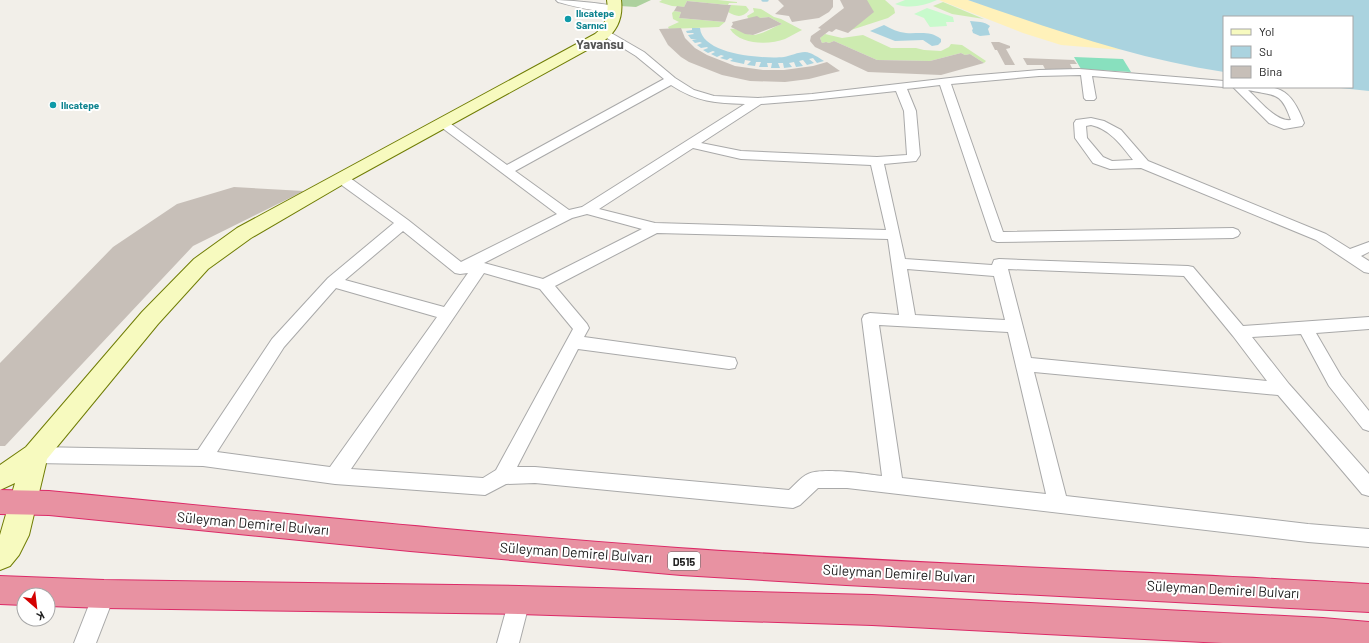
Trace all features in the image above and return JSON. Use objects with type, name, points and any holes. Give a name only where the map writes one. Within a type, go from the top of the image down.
[{"type":"highway","name":"Süleyman Demirel Bulvarı","points":[[12,503],[57,504],[528,549],[771,567],[1216,588],[1369,598]]},
{"type":"highway","points":[[0,590],[104,594],[519,600],[872,610],[1325,638],[1369,637]]},
{"type":"street","points":[[0,557],[9,546],[14,535],[12,503],[35,455],[150,318],[201,264],[244,233],[341,178],[443,124],[606,33],[613,17],[614,4],[592,7],[561,0]]},
{"type":"street","points":[[606,33],[640,54],[671,80],[690,92],[713,99],[758,101],[901,88],[945,82],[1039,73],[1086,73],[1141,76],[1223,84]]},
{"type":"street","points":[[1086,73],[1090,98]]},
{"type":"street","points":[[507,170],[671,80]]},
{"type":"street","points":[[945,82],[997,237],[1233,233]]},
{"type":"street","points":[[690,144],[741,154],[877,161],[906,160],[911,158],[914,154],[910,111],[901,88]]},
{"type":"street","points":[[1240,88],[1273,120],[1284,125],[1298,123],[1295,114],[1285,96],[1278,91],[1258,88]]},
{"type":"street","points":[[460,269],[567,215],[587,210],[758,101]]},
{"type":"street","points":[[1143,164],[1114,129],[1090,120],[1080,123],[1082,138],[1098,160],[1110,165],[1143,164],[1321,237],[1369,268]]},
{"type":"street","points":[[443,124],[567,215]]},
{"type":"street","points":[[877,161],[894,235],[908,321]]},
{"type":"street","points":[[341,178],[403,223],[460,269],[480,267],[545,285],[581,328],[503,476]]},
{"type":"street","points":[[587,210],[655,228],[894,235]]},
{"type":"street","points":[[203,458],[278,343],[333,282],[403,223]]},
{"type":"street","points":[[545,285],[655,228]]},
{"type":"street","points":[[1348,255],[1369,247]]},
{"type":"street","points":[[898,263],[1001,271]]},
{"type":"street","points":[[1058,504],[999,264],[1188,271],[1283,389],[1369,488]]},
{"type":"street","points":[[335,476],[480,267]]},
{"type":"street","points":[[333,282],[447,314]]},
{"type":"street","points":[[893,485],[870,319],[1014,326]]},
{"type":"street","points":[[1238,332],[1369,323]]},
{"type":"street","points":[[1305,327],[1335,381],[1369,424]]},
{"type":"street","points":[[574,342],[729,363]]},
{"type":"street","points":[[1023,364],[1283,389]]},
{"type":"street","points":[[0,479],[35,455],[203,458],[335,476],[485,487],[503,476],[535,475],[793,499],[814,480],[846,480],[1308,533],[1369,538]]},
{"type":"street","points":[[84,643],[104,594]]},
{"type":"street","points":[[508,643],[519,600]]},
{"type":"green space","points":[[618,0],[651,0],[636,7],[620,6]]},
{"type":"green space","points":[[662,0],[718,0],[737,3],[729,3],[728,5],[687,1],[684,7],[672,6],[659,2]]},
{"type":"green space","points":[[867,0],[885,0],[894,8],[895,13],[888,18],[851,30]]},
{"type":"green space","points":[[905,0],[937,0],[916,6],[901,6],[895,4]]},
{"type":"green space","points":[[943,2],[984,19],[952,14],[933,6]]},
{"type":"green space","points":[[731,5],[746,6],[749,10],[747,13],[739,16],[734,15],[728,12]]},
{"type":"green space","points":[[753,8],[761,9],[802,30],[785,39],[771,42],[755,42],[741,38],[730,29],[736,29],[754,35],[763,33],[782,24],[769,17],[748,18],[747,16],[754,12]]},
{"type":"green space","points":[[927,8],[953,17],[954,22],[946,22],[947,26],[930,27],[924,18],[914,14]]},
{"type":"green space","points":[[674,11],[681,12],[679,18],[725,22],[719,27],[669,29],[668,27],[679,22],[673,19],[672,13]]},
{"type":"green space","points":[[825,34],[842,38],[863,35],[891,48],[916,48],[941,51],[949,47],[951,44],[962,45],[986,61],[984,63],[970,54],[965,55],[961,53],[930,61],[877,60],[834,41],[822,43],[820,38]]},
{"type":"green space","points":[[1074,57],[1123,59],[1131,72],[1081,69]]},
{"type":"sand","points":[[939,0],[968,0],[1122,50],[1061,45],[1023,33]]},
{"type":"water","points":[[968,0],[1369,0],[1369,91],[1340,88],[1353,88],[1353,16],[1223,16],[1223,72],[1126,51],[1063,32]]},
{"type":"water","points":[[970,21],[988,24],[990,26],[988,29],[990,35],[980,36],[973,33]]},
{"type":"water","points":[[884,25],[903,33],[933,34],[941,39],[941,42],[938,45],[932,46],[923,40],[895,41],[870,31]]},
{"type":"water","points":[[692,28],[700,28],[703,37],[711,44],[722,50],[749,56],[763,57],[784,57],[807,52],[824,61],[817,63],[813,58],[809,59],[814,63],[807,65],[803,60],[799,61],[803,66],[796,67],[794,62],[789,63],[792,67],[784,68],[783,63],[778,63],[780,68],[771,68],[772,63],[767,63],[768,67],[759,67],[761,62],[756,62],[755,66],[747,65],[751,61],[745,60],[744,64],[730,61],[733,59],[730,58],[727,60],[720,58],[724,56],[721,55],[717,57],[711,54],[715,52],[713,51],[708,53],[703,50],[708,48],[707,47],[701,48],[697,45],[702,43],[695,43],[692,40],[697,39],[691,39],[688,35],[694,34],[687,33],[686,31],[692,30]]},
{"type":"building","points":[[778,0],[833,0],[833,7],[829,12],[819,18],[792,22],[789,16],[775,14],[784,6]]},
{"type":"building","points":[[840,0],[867,0],[874,12],[848,33],[836,29],[832,32],[829,31],[820,38],[822,43],[834,41],[877,60],[930,61],[961,53],[965,55],[970,54],[984,63],[941,75],[868,72],[815,47],[810,41],[811,36],[821,29],[818,28],[844,8]]},
{"type":"building","points":[[687,1],[731,5],[725,22],[679,18],[681,12],[674,11],[677,6],[684,7]]},
{"type":"building","points":[[757,16],[760,18],[769,17],[782,24],[753,35],[745,34],[731,27],[733,24],[732,22]]},
{"type":"building","points":[[681,28],[685,38],[695,48],[707,55],[735,66],[763,70],[784,70],[813,66],[827,62],[840,71],[809,79],[785,82],[750,81],[722,75],[689,62],[681,57],[668,45],[659,29]]},
{"type":"building","points":[[991,42],[999,42],[1010,46],[1010,48],[1006,49],[1015,65],[1005,65]]},
{"type":"building","points":[[1023,58],[1074,60],[1077,64],[1070,64],[1073,70],[1045,69],[1043,65],[1027,65]]},
{"type":"building","points":[[234,187],[304,191],[193,246],[5,446],[0,446],[0,363],[113,247],[177,204]]},
{"type":"place","name":"Ilıcatepe Sarnıcı","points":[[568,19]]},
{"type":"place","name":"Ilıcatepe","points":[[53,105]]},
{"type":"district","name":"Yavansu","points":[[600,44]]}]
